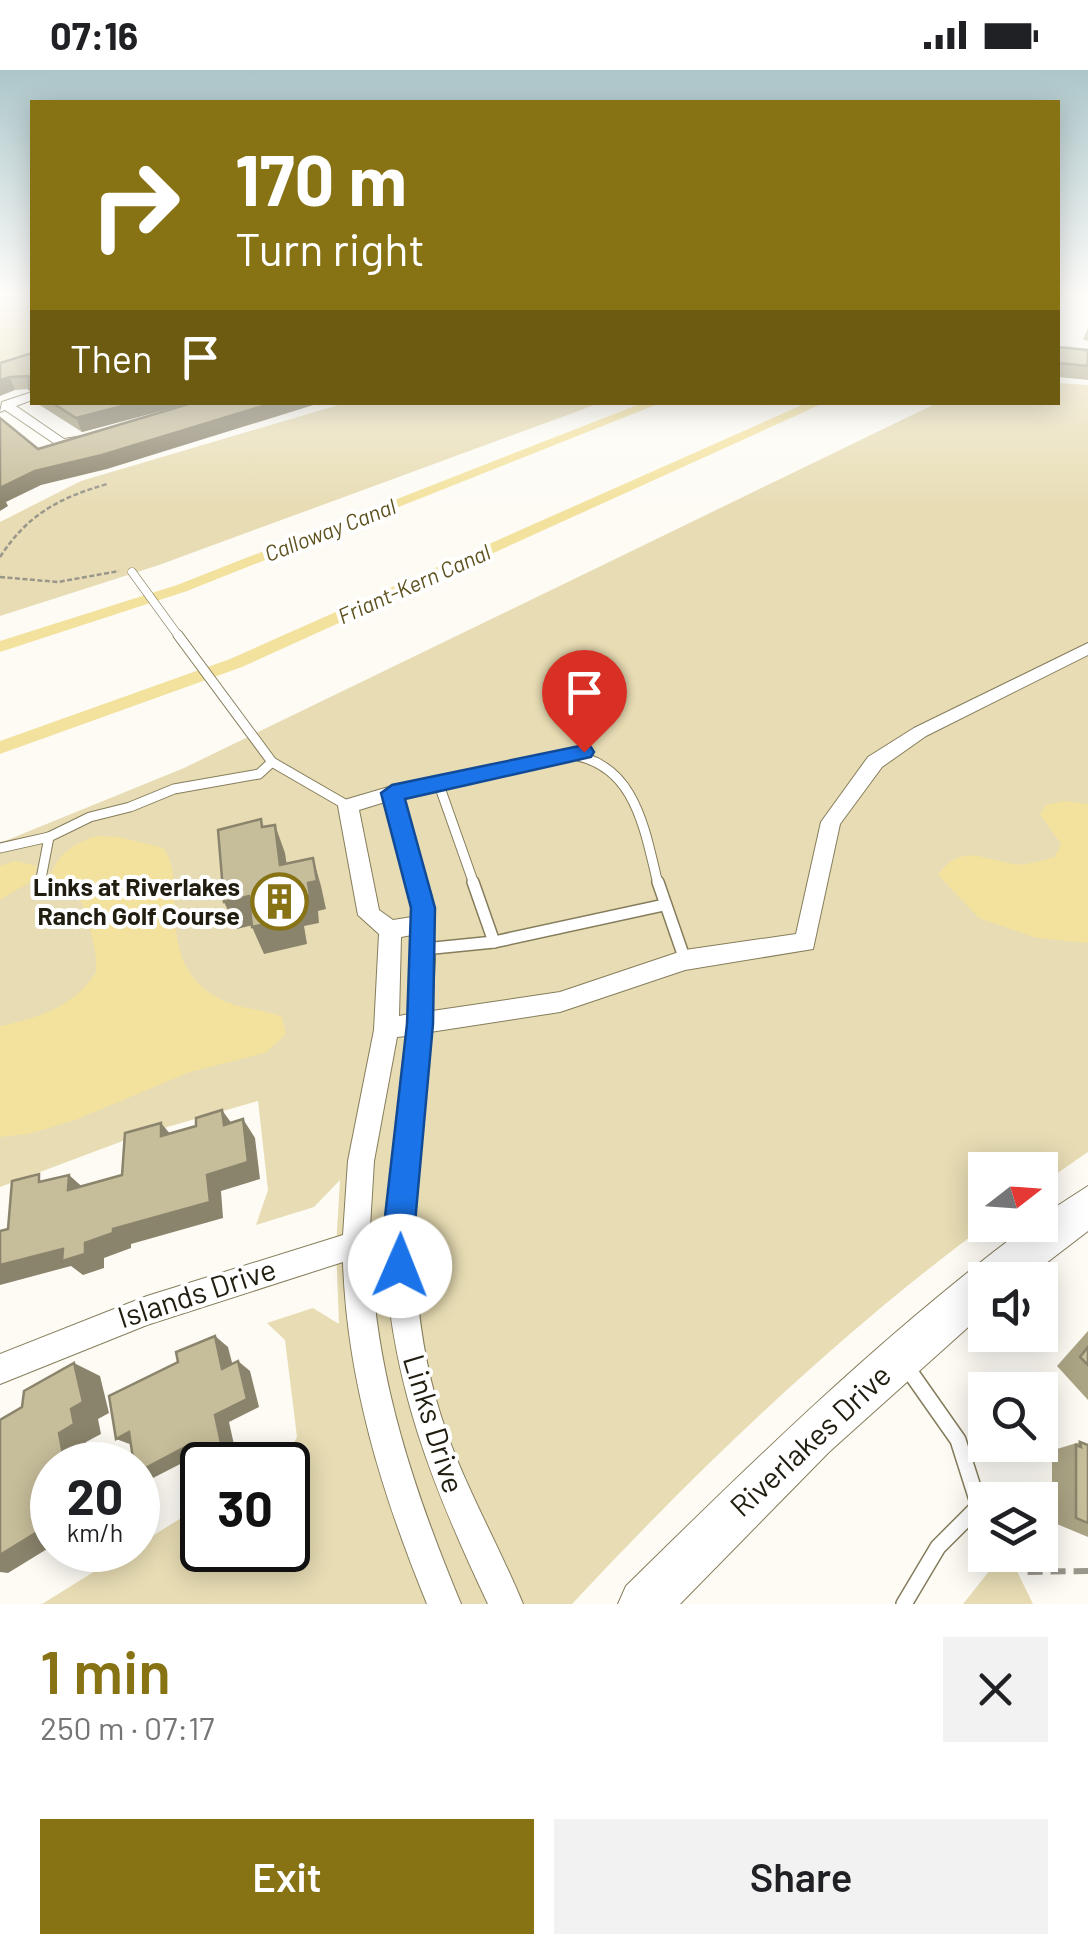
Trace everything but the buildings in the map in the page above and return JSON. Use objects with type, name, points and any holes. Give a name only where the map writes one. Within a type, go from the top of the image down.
[{"type":"main road","name":"Riverlakes Drive","points":[[1014,1262],[1088,1206]]},
{"type":"main road","name":"Riverlakes Drive","points":[[644,1604],[812,1435],[968,1299]]},
{"type":"street","points":[[3,406],[30,397]]},
{"type":"street","points":[[3,406],[62,443],[104,436]]},
{"type":"street","points":[[386,1028],[560,1002],[685,960],[805,942],[831,822],[875,762],[920,732],[1088,648]]},
{"type":"street","points":[[392,793],[348,806],[370,915],[390,930],[422,936]]},
{"type":"street","name":"Links Drive","points":[[392,793],[423,908],[420,1024],[398,1234],[401,1298],[411,1362],[428,1426],[458,1505],[506,1604]]},
{"type":"street","name":"Links Drive","points":[[390,930],[386,1028],[359,1180],[358,1244],[372,1387],[389,1458],[416,1542],[444,1604]]},
{"type":"street","name":"Islands Drive","points":[[0,1369],[89,1329],[398,1234]]},
{"type":"lane","points":[[132,572],[272,762],[348,806]]},
{"type":"lane","points":[[392,793],[566,754],[584,752],[598,757],[639,810],[664,905],[685,960]]},
{"type":"lane","points":[[0,848],[49,836],[80,820],[130,807],[174,788],[259,774],[272,762]]},
{"type":"lane","points":[[438,782],[494,942]]},
{"type":"lane","points":[[39,890],[49,836]]},
{"type":"lane","points":[[422,936],[494,942],[664,905]]},
{"type":"lane","points":[[900,1357],[958,1440],[979,1506],[938,1547],[904,1604]]},
{"type":"path","points":[[0,557],[26,519],[62,498],[107,484]]},
{"type":"path","points":[[0,578],[58,582],[110,570],[132,572]]},
{"type":"path","points":[[1058,1571],[1088,1571]]},
{"type":"shaded area","points":[[0,366],[24,366],[0,374]]},
{"type":"shaded area","points":[[1060,383],[1088,385],[1088,1152],[1058,1173],[1058,1152],[968,1152],[968,1239],[876,1312],[770,1405],[572,1604],[42,1604],[94,1572],[160,1572],[160,1531],[180,1519],[180,1572],[310,1572],[310,1442],[294,1442],[297,1437],[285,1340],[267,1323],[313,1308],[339,1324],[336,1247],[340,1180],[314,1207],[256,1225],[268,1190],[258,1101],[136,1136],[0,1187],[0,843],[184,768],[933,405],[1060,405]]},
{"type":"shaded area","points":[[338,405],[595,405],[159,565],[0,616],[0,522],[81,481]]},
{"type":"shaded area","points":[[1064,801],[1088,804],[1088,943],[1037,938],[979,918],[938,875],[963,856],[1018,864],[1055,857],[1061,844],[1040,814],[1046,805]]},
{"type":"shaded area","points":[[97,836],[163,848],[171,863],[179,945],[186,966],[200,985],[222,1000],[282,1017],[286,1034],[265,1053],[190,1072],[75,1120],[28,1134],[0,1137],[0,1026],[54,1009],[77,994],[96,972],[93,941],[77,893],[68,883],[51,878],[56,863],[67,851]]},
{"type":"shaded area","points":[[15,861],[37,866],[33,880],[0,900],[0,866]]},
{"type":"shaded area","points":[[988,1572],[1017,1572],[1033,1604],[963,1604]]},
{"type":"waterway","name":"Calloway Canal","points":[[0,647],[182,588],[649,405]]},
{"type":"waterway","name":"Friant-Kern Canal","points":[[0,748],[236,663],[813,405]]},
{"type":"place","name":"Links at Riverlakes Ranch Golf Course","points":[[279,901]]},
{"type":"route","points":[[400,1266],[398,1234],[420,1024],[423,908],[392,793],[584,752]]}]
